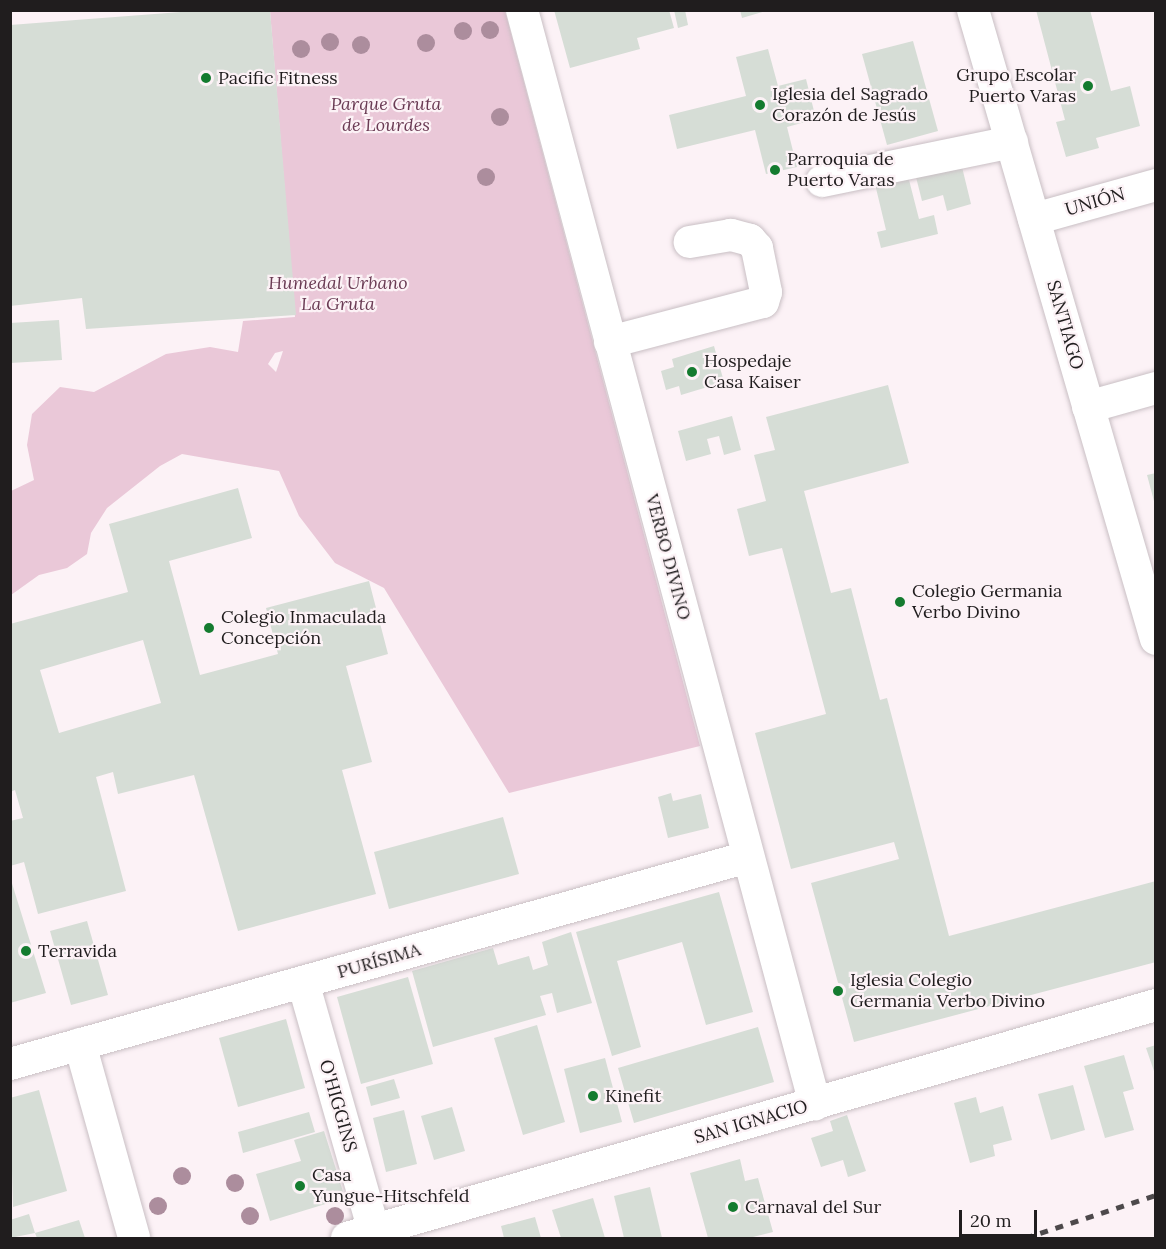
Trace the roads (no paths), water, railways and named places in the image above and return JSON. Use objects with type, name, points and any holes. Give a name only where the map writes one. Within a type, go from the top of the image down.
[{"type":"street","name":"VERBO DIVINO","points":[[522,10],[815,1104]]},
{"type":"street","name":"SANTIAGO","points":[[973,10],[1153,623]]},
{"type":"street","points":[[822,181],[1012,142]]},
{"type":"street","name":"UNIÓN","points":[[1034,219],[1155,185]]},
{"type":"street","points":[[610,342],[763,303],[766,292],[757,248],[750,240],[731,235],[690,242]]},
{"type":"street","points":[[1088,407],[1155,388]]},
{"type":"street","name":"PURÍSIMA","points":[[10,1064],[748,858]]},
{"type":"street","name":"O'HIGGINS","points":[[303,982],[361,1235]]},
{"type":"street","name":"SAN IGNACIO","points":[[361,1235],[1155,1005]]},
{"type":"street","points":[[80,1044],[134,1239]]},
{"type":"railway","points":[[1025,1238],[1156,1195]]},
{"type":"place","name":"Pacific Fitness","points":[[206,78]]},
{"type":"place","name":"Grupo Escolar Puerto Varas","points":[[1088,86]]},
{"type":"place","name":"Iglesia del Sagrado Corazón de Jesús","points":[[760,105]]},
{"type":"place","name":"Parroquia de Puerto Varas","points":[[775,170]]},
{"type":"place","name":"Hospedaje Casa Kaiser","points":[[692,372]]},
{"type":"place","name":"Colegio Germania Verbo Divino","points":[[900,602]]},
{"type":"place","name":"Colegio Inmaculada Concepción","points":[[209,628]]},
{"type":"place","name":"Terravida","points":[[26,951]]},
{"type":"place","name":"Iglesia Colegio Germania Verbo Divino","points":[[838,991]]},
{"type":"place","name":"Kinefit","points":[[593,1096]]},
{"type":"place","name":"Casa Yungue-Hitschfeld","points":[[300,1186]]},
{"type":"place","name":"Carnaval del Sur","points":[[733,1207]]},
{"type":"park label","name":"Parque Gruta de Lourdes","points":[[386,115]]},
{"type":"park label","name":"Humedal Urbano La Gruta","points":[[338,294]]}]
